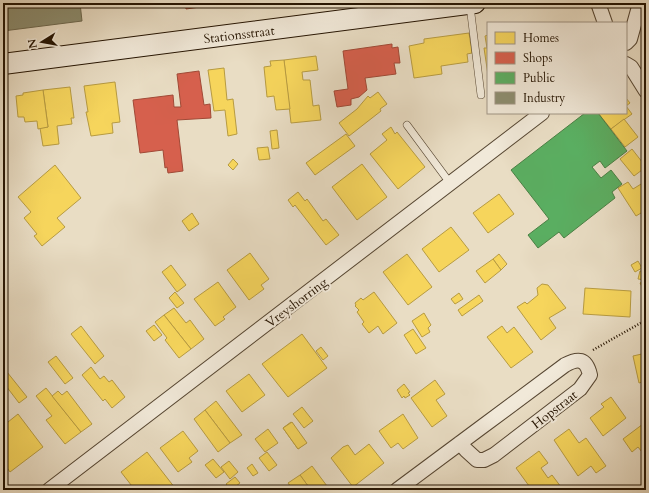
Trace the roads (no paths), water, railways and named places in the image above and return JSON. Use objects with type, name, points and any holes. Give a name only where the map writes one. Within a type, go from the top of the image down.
[{"type":"main road","name":"Stationsstraat","points":[[3,64],[472,3]]},
{"type":"street","points":[[598,3],[605,22]]},
{"type":"street","points":[[627,42],[630,40],[632,34],[640,3]]},
{"type":"street","points":[[627,65],[631,67],[646,91]]},
{"type":"street","name":"Vreyshorring","points":[[49,490],[541,114]]},
{"type":"street","name":"Hopstraat","points":[[575,360],[582,362],[588,367],[590,375],[580,389],[494,455],[484,460],[477,460],[460,442],[565,365],[575,360]]},
{"type":"street","points":[[397,490],[460,442]]},
{"type":"lane","points":[[472,3],[481,95]]},
{"type":"lane","points":[[407,125],[450,183]]}]
